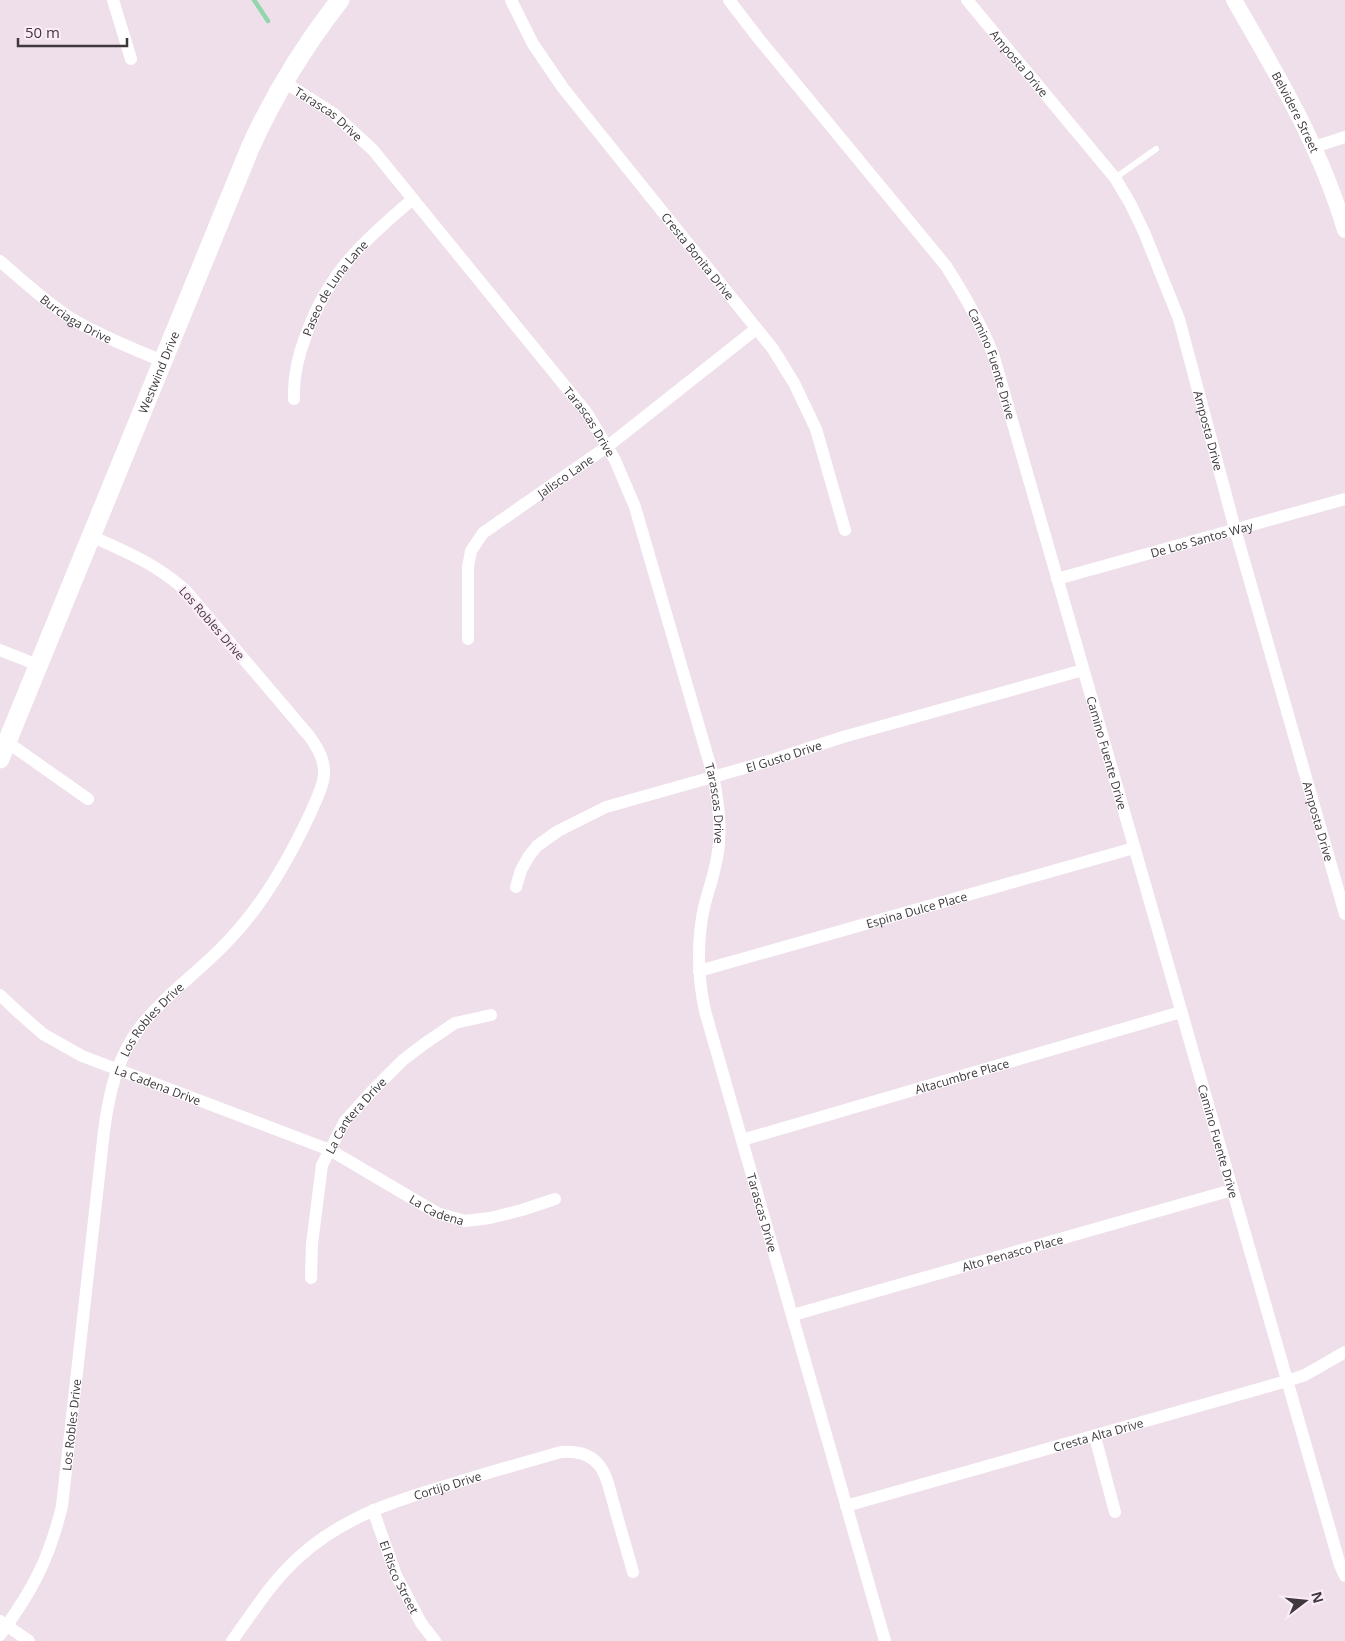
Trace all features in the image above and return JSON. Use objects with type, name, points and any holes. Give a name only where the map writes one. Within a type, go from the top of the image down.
[{"type":"main road","name":"Westwind Drive","points":[[3,751],[250,148],[265,115],[302,51],[340,0]]},
{"type":"street","points":[[113,0],[131,59]]},
{"type":"street","name":"Cresta Bonita Drive","points":[[511,0],[534,44],[563,88],[773,349],[794,383],[816,429],[845,530]]},
{"type":"street","name":"Camino Fuente Drive","points":[[729,0],[946,266],[966,296],[993,354],[1340,1565],[1345,1576]]},
{"type":"street","name":"Amposta Drive","points":[[967,0],[1115,178],[1144,232],[1179,319],[1235,529],[1345,914]]},
{"type":"street","name":"Belvidere Street","points":[[1235,0],[1280,80],[1314,147],[1345,230]]},
{"type":"street","name":"Tarascas Drive","points":[[284,82],[332,113],[373,150],[587,414],[608,446],[635,507],[713,775],[718,802],[719,838],[715,867],[700,929],[699,971],[705,1012],[885,1641]]},
{"type":"street","points":[[1314,147],[1345,137]]},
{"type":"street","name":"Paseo de Luna Lane","points":[[294,399],[298,356],[314,311],[344,265],[367,239],[413,199]]},
{"type":"street","name":"Burciaga Drive","points":[[0,261],[50,304],[72,319],[121,344],[162,361]]},
{"type":"street","name":"Jalisco Lane","points":[[468,639],[468,567],[475,543],[483,533],[497,521],[608,446],[756,329]]},
{"type":"street","name":"De Los Santos Way","points":[[1057,579],[1345,499]]},
{"type":"street","name":"Los Robles Drive","points":[[2,1628],[34,1584],[50,1550],[62,1506],[104,1131],[111,1087],[117,1069],[126,1049],[141,1026],[161,1003],[205,965],[230,940],[265,896],[302,831],[318,797],[324,776],[324,764],[321,755],[310,737],[186,591],[148,562],[91,536]]},
{"type":"street","points":[[0,650],[38,665]]},
{"type":"street","name":"El Gusto Drive","points":[[516,886],[521,870],[537,846],[564,827],[606,807],[713,775],[766,762],[843,737],[1083,670]]},
{"type":"street","points":[[3,751],[88,799]]},
{"type":"street","name":"Espina Dulce Place","points":[[699,971],[1134,848]]},
{"type":"street","name":"La Cadena Drive","points":[[0,994],[18,1012],[58,1044],[82,1056],[330,1150]]},
{"type":"street","name":"Altacumbre Place","points":[[742,1140],[1182,1012]]},
{"type":"street","name":"La Cantera Drive","points":[[311,1278],[312,1244],[322,1165],[345,1121],[403,1060],[455,1023],[491,1015]]},
{"type":"street","name":"La Cadena","points":[[330,1150],[437,1213],[465,1221],[490,1218],[556,1199]]},
{"type":"street","name":"Alto Penasco Place","points":[[792,1316],[1232,1190]]},
{"type":"street","name":"Cresta Alta Drive","points":[[846,1506],[1287,1381],[1305,1375],[1345,1352]]},
{"type":"street","points":[[1094,1437],[1115,1512]]},
{"type":"street","name":"Cortijo Drive","points":[[232,1641],[278,1579],[298,1558],[333,1530],[373,1510],[561,1452],[576,1451],[592,1458],[600,1466],[607,1482],[633,1572]]},
{"type":"street","name":"El Risco Street","points":[[373,1510],[396,1575],[422,1623],[435,1641]]},
{"type":"street","points":[[2,1628],[29,1641]]},
{"type":"lane","points":[[1115,178],[1156,149]]},
{"type":"waterway","points":[[254,0],[268,21]]}]
